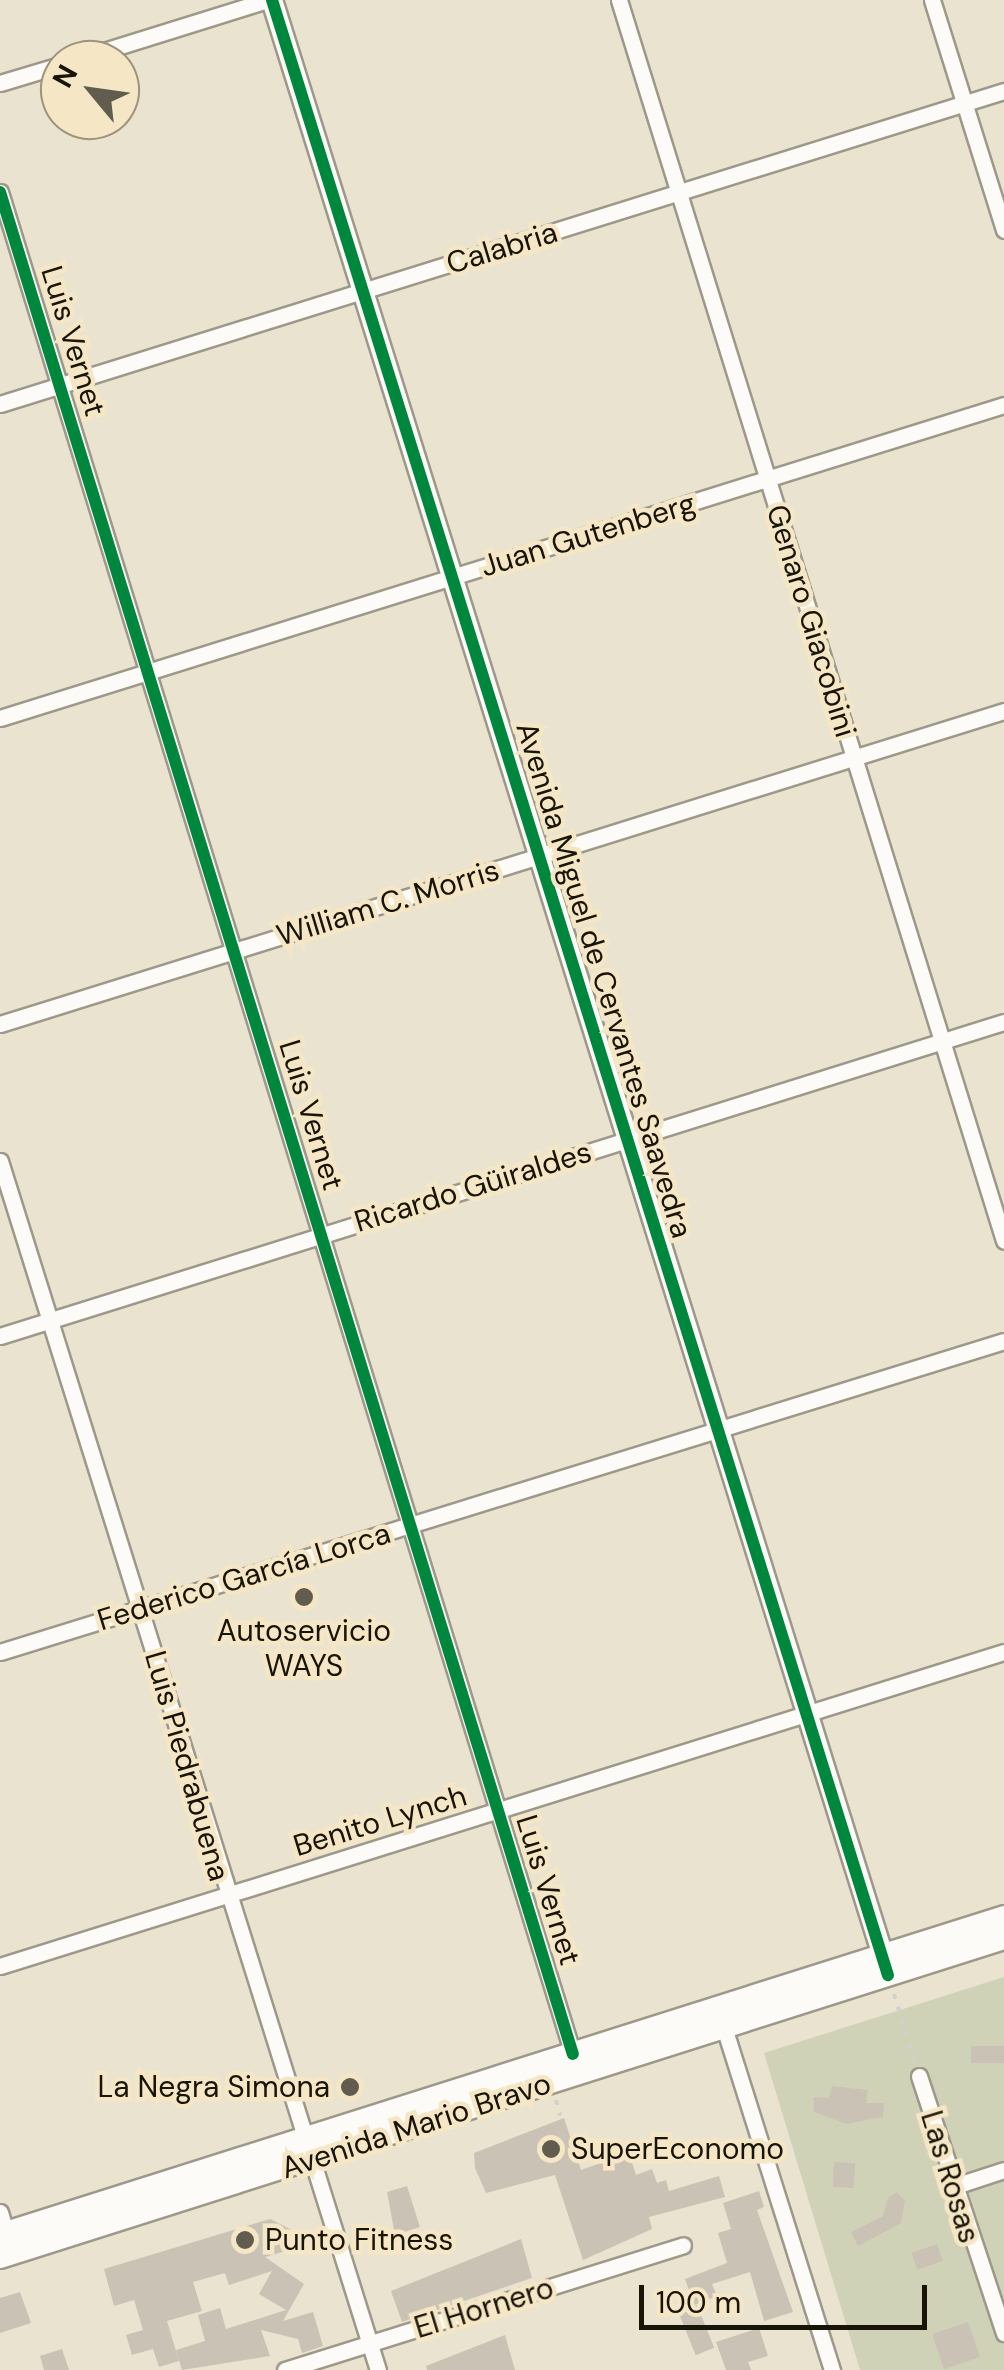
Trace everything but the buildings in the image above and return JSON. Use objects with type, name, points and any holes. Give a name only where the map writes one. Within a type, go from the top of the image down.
[{"type":"main road","name":"Avenida Mario Bravo","points":[[2,2227],[305,2150],[885,1965],[1004,1917]]},
{"type":"main road","name":"Avenida Mario Bravo","points":[[885,1965],[1004,1938]]},
{"type":"main road","name":"Avenida Mario Bravo","points":[[0,2258],[573,2054],[721,2018]]},
{"type":"street","points":[[140,40],[270,0]]},
{"type":"street","name":"Avenida Miguel de Cervantes Saavedra","points":[[270,0],[885,1965]]},
{"type":"street","name":"Genaro Giacobini","points":[[619,0],[1004,1241]]},
{"type":"street","points":[[932,0],[1004,230]]},
{"type":"street","points":[[0,84],[40,71]]},
{"type":"street","name":"Calabria","points":[[0,404],[1004,92]]},
{"type":"street","name":"Luis Vernet","points":[[0,192],[573,2054]]},
{"type":"street","name":"Juan Gutenberg","points":[[0,718],[1004,405]]},
{"type":"street","name":"William C. Morris","points":[[0,1024],[1004,711]]},
{"type":"street","name":"Ricardo Güiraldes","points":[[0,1336],[1004,1022]]},
{"type":"street","name":"Luis Piedrabuena","points":[[0,1160],[141,1609],[225,1895],[378,2370]]},
{"type":"street","name":"Federico García Lorca","points":[[0,1652],[1004,1341]]},
{"type":"street","name":"Benito Lynch","points":[[0,1966],[1004,1652]]},
{"type":"street","points":[[721,2018],[832,2370]]},
{"type":"street","name":"Las Rosas","points":[[918,2076],[1004,2333]]},
{"type":"street","points":[[952,2187],[1004,2170]]},
{"type":"street","name":"El Hornero","points":[[285,2370],[684,2246]]},
{"type":"path","points":[[885,1965],[918,2076]]},
{"type":"green space","points":[[1004,1977],[1004,2370],[860,2370],[764,2053]]},
{"type":"cycle path","points":[[272,0],[888,1975]]},
{"type":"cycle path","points":[[0,192],[573,2054]]},
{"type":"place","name":"Autoservicio WAYS","points":[[304,1597]]},
{"type":"place","name":"La Negra Simona","points":[[350,2087]]},
{"type":"place","name":"SuperEconomo","points":[[551,2149]]},
{"type":"place","name":"Punto Fitness","points":[[245,2240]]}]
